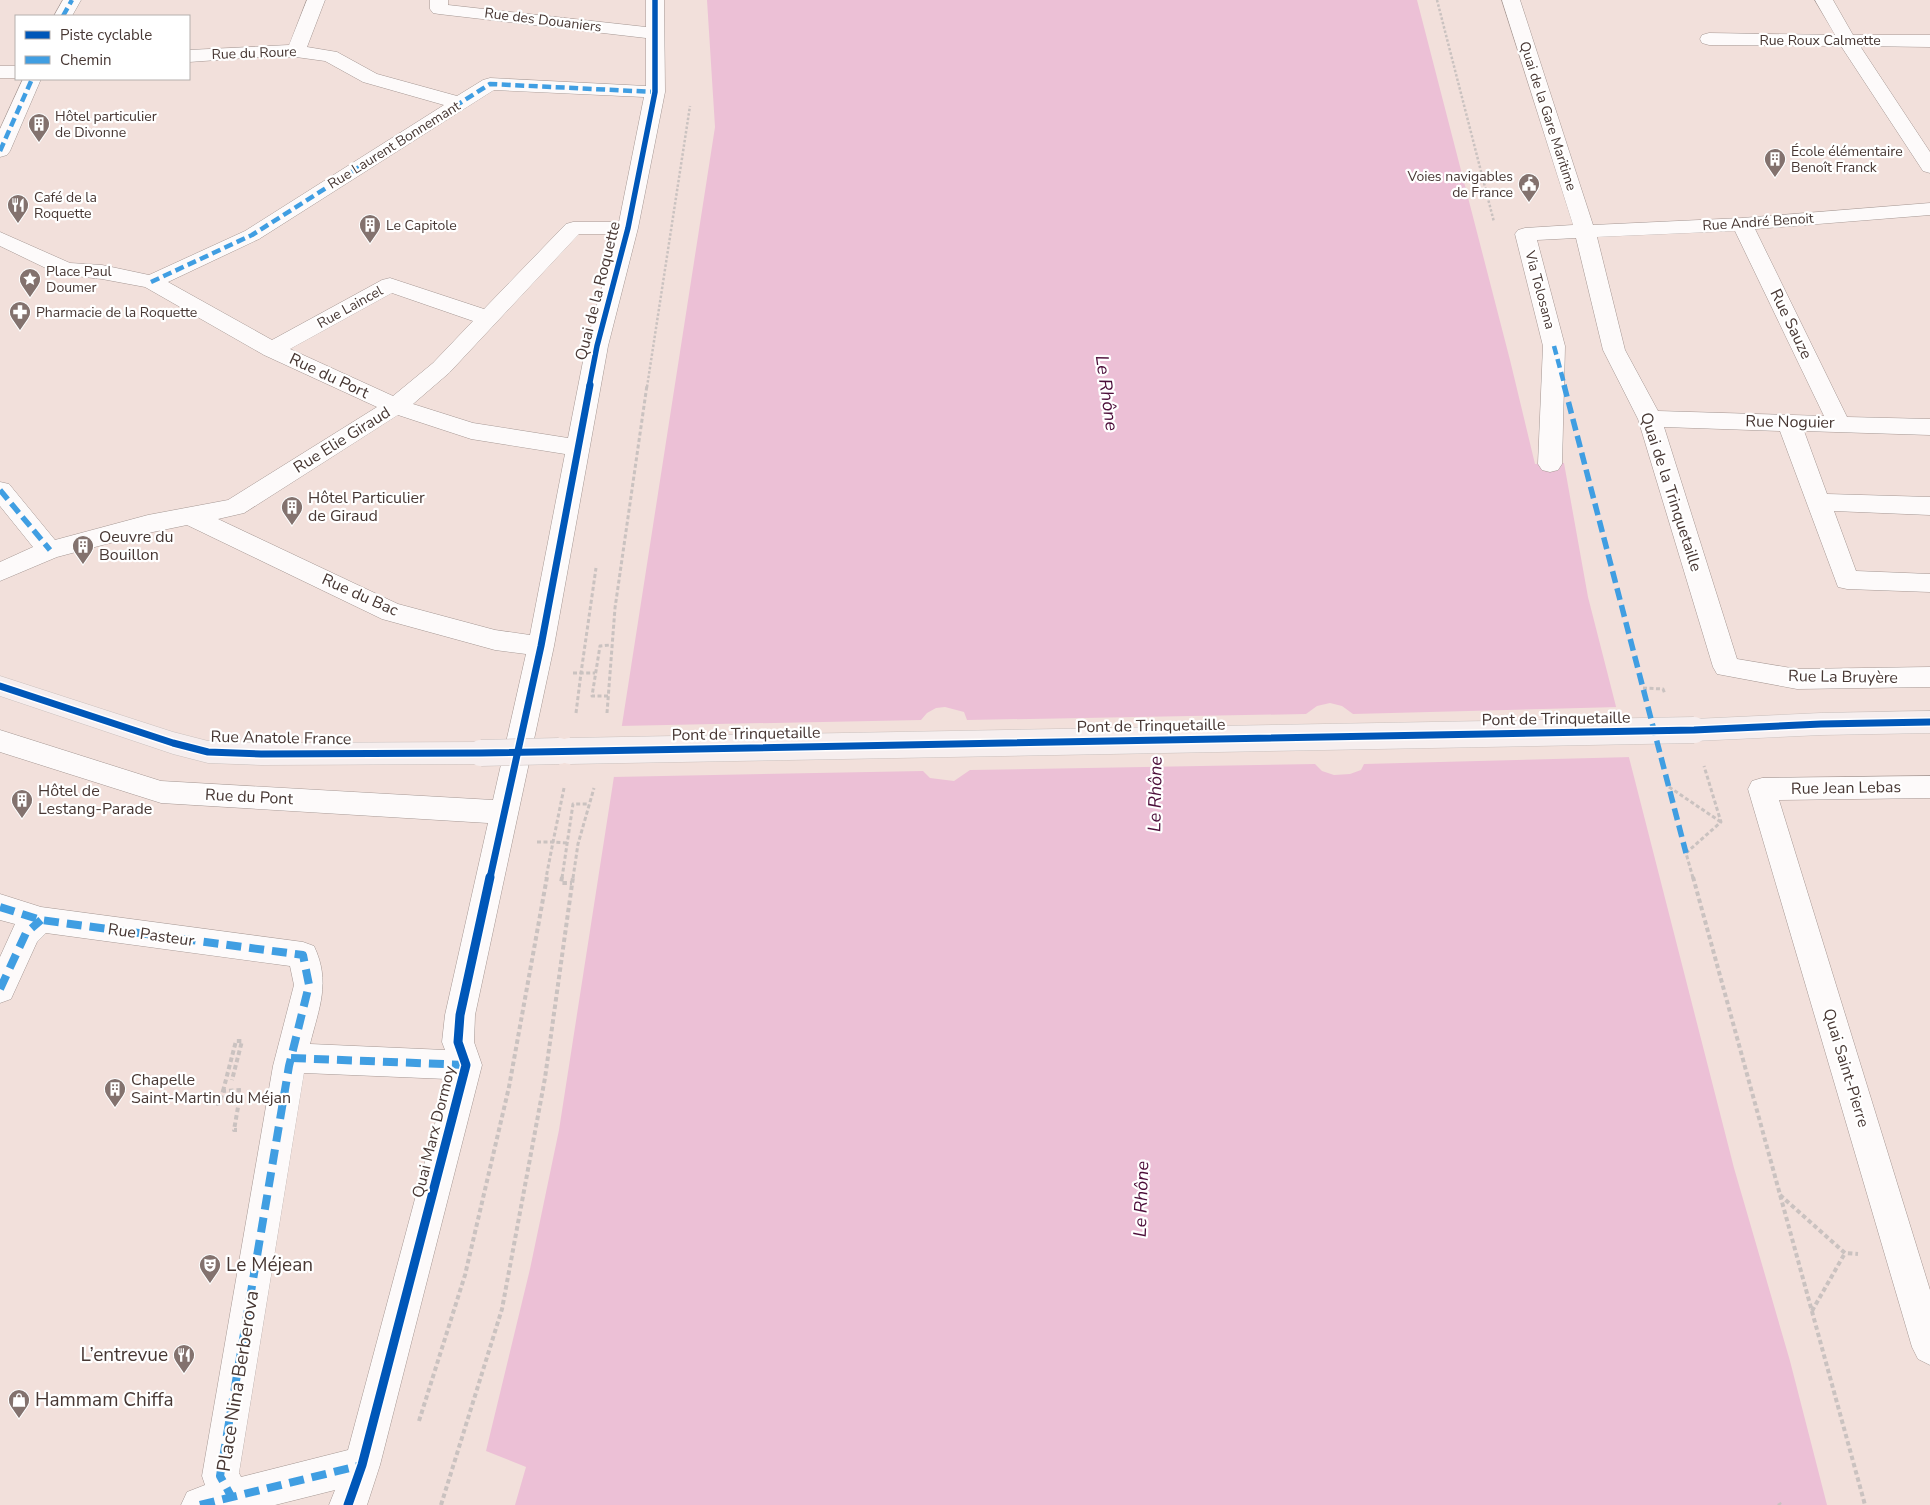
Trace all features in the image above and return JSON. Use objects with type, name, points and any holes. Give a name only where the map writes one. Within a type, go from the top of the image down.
[{"type":"main road","name":"Rue Anatole France","points":[[0,686],[173,743],[208,752],[261,754],[481,753]]},
{"type":"main road","name":"Pont de Trinquetaille","points":[[481,753],[1694,730],[1821,724],[1930,722]]},
{"type":"street","points":[[64,15],[72,0]]},
{"type":"street","points":[[296,51],[316,0]]},
{"type":"street","name":"Rue des Douaniers","points":[[439,0],[439,9],[655,34]]},
{"type":"street","name":"Quai de la Roquette","points":[[542,646],[597,346],[628,228],[655,92],[655,0]]},
{"type":"street","name":"Quai de la Gare Maritime","points":[[1511,0],[1585,232]]},
{"type":"street","points":[[1824,0],[1847,40],[1930,166]]},
{"type":"street","name":"Rue Roux Calmette","points":[[1710,39],[1930,41]]},
{"type":"street","name":"Rue du Roure","points":[[190,56],[261,51],[296,51],[330,56],[370,78],[460,103]]},
{"type":"street","points":[[0,72],[15,72]]},
{"type":"street","points":[[0,151],[32,80]]},
{"type":"street","name":"Rue Laurent Bonnemant","points":[[151,282],[252,235],[490,84],[655,92]]},
{"type":"street","name":"Rue André Benoit","points":[[1585,232],[1742,224],[1930,210]]},
{"type":"street","name":"Rue Sauze","points":[[1742,224],[1839,424]]},
{"type":"street","name":"Rue Elie Giraud","points":[[0,572],[50,550],[148,524],[235,507],[395,406],[441,368],[574,228],[628,228]]},
{"type":"street","name":"Via Tolosana","points":[[1550,464],[1554,346],[1525,234],[1585,232]]},
{"type":"street","name":"Quai de la Trinquetaille","points":[[1585,232],[1614,350],[1650,419],[1726,667]]},
{"type":"street","points":[[0,238],[66,269],[102,272],[151,282]]},
{"type":"street","name":"Rue du Port","points":[[151,282],[272,350],[395,406],[471,431],[579,448]]},
{"type":"street","name":"Rue Laincel","points":[[272,350],[390,285],[487,318]]},
{"type":"street","name":"Rue Noguier","points":[[1650,419],[1930,427]]},
{"type":"street","points":[[1789,422],[1847,580],[1930,582]]},
{"type":"street","points":[[0,490],[50,550]]},
{"type":"street","points":[[1818,502],[1930,506]]},
{"type":"street","name":"Rue du Bac","points":[[189,516],[391,612],[495,640],[542,646]]},
{"type":"street","name":"Quai Marx Dormoy","points":[[348,1505],[362,1465],[466,1064],[458,1042],[460,1015],[542,646]]},
{"type":"street","name":"Rue La Bruyère","points":[[1726,667],[1797,679],[1930,677]]},
{"type":"street","name":"Rue du Pont","points":[[0,741],[161,792],[505,812]]},
{"type":"street","name":"Rue Jean Lebas","points":[[1762,789],[1930,787]]},
{"type":"street","name":"Quai Saint-Pierre","points":[[1762,789],[1930,1347]]},
{"type":"street","name":"Rue Pasteur","points":[[0,907],[41,920],[303,955]]},
{"type":"street","points":[[0,988],[26,933],[41,920]]},
{"type":"street","name":"Place Nina Berberova","points":[[216,1501],[291,1058],[309,985],[303,955]]},
{"type":"street","points":[[291,1058],[466,1064]]},
{"type":"street","points":[[216,1501],[362,1465]]},
{"type":"path","points":[[1437,0],[1494,223],[1525,234]]},
{"type":"path","points":[[610,645],[600,646],[592,696],[608,696],[610,645],[638,440],[690,105]]},
{"type":"path","points":[[581,673],[595,673]]},
{"type":"path","points":[[1694,730],[1721,822]]},
{"type":"path","points":[[568,843],[553,842],[570,751]]},
{"type":"path","points":[[442,1505],[502,1309],[545,1078],[578,844],[595,786]]},
{"type":"path","points":[[1669,788],[1721,822]]},
{"type":"path","points":[[572,883],[561,883],[574,804],[589,804]]},
{"type":"path","points":[[1721,822],[1686,853],[1865,1505]]},
{"type":"path","points":[[216,1104],[220,1103],[236,1041],[242,1041],[232,1080]]},
{"type":"path","points":[[223,1091],[235,1090]]},
{"type":"path","points":[[1779,1194],[1845,1253],[1858,1254]]},
{"type":"path","points":[[1812,1312],[1845,1253]]},
{"type":"water","name":"Le Rhône","points":[[707,0],[1417,0],[1535,464],[1564,463],[1588,597],[1734,1168],[1790,1361],[1827,1505],[515,1505],[526,1467],[486,1451],[530,1269],[559,1130],[715,127]]},
{"type":"pier","points":[[1330,703],[1342,706],[1353,714],[1619,707],[1632,757],[1364,764],[1361,770],[1350,774],[1334,775],[1322,771],[1315,764],[970,770],[954,781],[930,778],[923,771],[612,777],[619,726],[921,720],[927,713],[936,708],[945,707],[964,712],[967,720],[1306,714],[1317,706]]},
{"type":"marked path","points":[[64,15],[72,0]]},
{"type":"marked path","points":[[0,151],[32,80]]},
{"type":"marked path","points":[[151,282],[252,235],[490,84],[655,92]]},
{"type":"marked path","points":[[1554,346],[1686,853]]},
{"type":"marked path","points":[[0,490],[50,550]]},
{"type":"marked path","points":[[0,907],[41,920],[303,955],[309,985],[289,1066],[220,1476],[231,1496]]},
{"type":"marked path","points":[[0,989],[26,933],[41,920]]},
{"type":"marked path","points":[[291,1058],[466,1065]]},
{"type":"marked path","points":[[200,1505],[362,1465]]},
{"type":"cycle path","points":[[348,1505],[362,1465],[466,1065],[458,1042],[460,1015],[541,646],[597,346],[628,228],[655,92],[655,0]]},
{"type":"cycle path","points":[[0,686],[173,743],[208,752],[261,754],[481,753],[1694,730],[1821,724],[1930,722]]},
{"type":"place","name":"Hôtel particulier de Divonne","points":[[39,143]]},
{"type":"place","name":"École élémentaire Benoît Franck","points":[[1775,178]]},
{"type":"place","name":"Voies navigables de France","points":[[1529,203]]},
{"type":"place","name":"Café de la Roquette","points":[[18,224]]},
{"type":"place","name":"Le Capitole","points":[[370,244]]},
{"type":"place","name":"Place Paul Doumer","points":[[30,298]]},
{"type":"place","name":"Pharmacie de la Roquette","points":[[20,331]]},
{"type":"place","name":"Hôtel Particulier de Giraud","points":[[292,526]]},
{"type":"place","name":"Oeuvre du Bouillon","points":[[83,565]]},
{"type":"place","name":"Hôtel de Lestang-Parade","points":[[22,819]]},
{"type":"place","name":"Chapelle Saint-Martin du Méjan","points":[[115,1108]]},
{"type":"place","name":"Le Méjean","points":[[210,1284]]},
{"type":"place","name":"L’entrevue","points":[[184,1374]]},
{"type":"place","name":"Hammam Chiffa","points":[[19,1419]]}]
